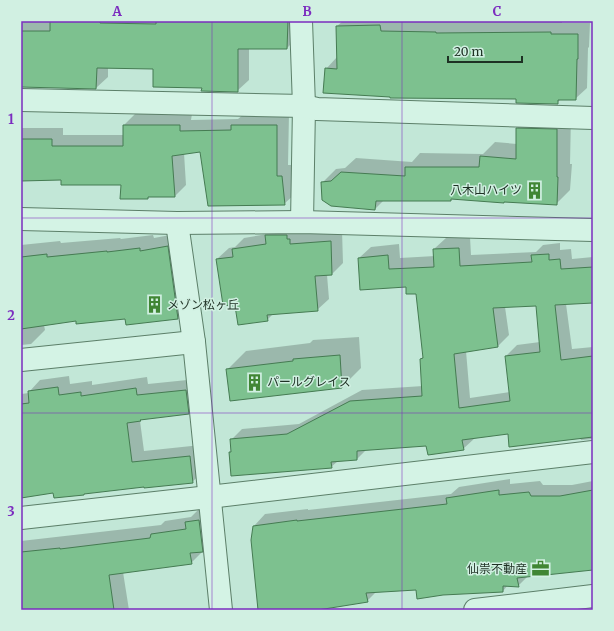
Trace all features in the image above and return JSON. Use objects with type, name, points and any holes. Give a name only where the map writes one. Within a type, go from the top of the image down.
[{"type":"street","points":[[301,21],[304,106],[302,222]]},
{"type":"street","points":[[21,100],[304,106],[317,109],[593,118]]},
{"type":"street","points":[[21,219],[177,223],[302,222],[593,230]]},
{"type":"street","points":[[177,223],[194,342],[221,610]]},
{"type":"street","points":[[21,360],[194,342]]},
{"type":"street","points":[[21,518],[593,452]]},
{"type":"street","points":[[475,610],[593,596]]},
{"type":"building","points":[[50,21],[100,21],[100,23],[156,24],[156,21],[288,21],[287,49],[238,49],[238,92],[201,91],[202,88],[153,87],[153,69],[97,68],[96,89],[21,87],[21,31],[50,31]]},
{"type":"building","points":[[380,25],[381,31],[436,33],[551,32],[551,34],[578,34],[576,100],[558,100],[558,104],[516,103],[516,99],[390,98],[323,93],[325,68],[337,69],[336,26]]},
{"type":"building","points":[[123,125],[180,125],[180,131],[231,130],[231,125],[277,125],[277,176],[282,176],[285,205],[208,206],[200,152],[172,156],[175,197],[120,199],[121,185],[61,185],[61,180],[21,181],[21,139],[52,139],[52,146],[123,146]]},
{"type":"building","points":[[516,128],[557,129],[557,205],[451,199],[451,201],[376,201],[375,210],[331,206],[322,200],[321,182],[331,181],[341,172],[405,176],[405,167],[479,167],[480,156],[516,159]]},
{"type":"building","points":[[265,235],[287,235],[287,239],[290,239],[290,244],[331,241],[332,275],[315,276],[318,311],[267,315],[268,321],[238,325],[235,306],[223,305],[216,259],[233,257],[232,249],[266,244]]},
{"type":"building","points":[[168,246],[178,319],[126,325],[125,319],[76,324],[76,321],[21,329],[21,257],[47,254],[47,257],[140,248],[140,251]]},
{"type":"building","points":[[459,248],[460,266],[532,262],[531,255],[549,254],[549,260],[560,259],[561,269],[593,267],[593,303],[555,305],[561,360],[593,356],[593,437],[509,447],[508,434],[462,440],[464,450],[428,455],[426,446],[357,451],[357,460],[331,462],[332,468],[231,476],[229,452],[231,452],[230,439],[287,434],[350,401],[422,396],[420,359],[423,358],[416,294],[406,294],[406,287],[360,290],[358,258],[388,255],[389,269],[434,267],[433,249]],"holes":[[[536,306],[540,352],[505,356],[510,401],[459,408],[454,354],[498,347],[493,308]]]},
{"type":"building","points":[[340,355],[342,388],[230,401],[226,369],[293,361],[293,359]]},
{"type":"building","points":[[58,387],[59,395],[81,392],[81,396],[136,388],[137,395],[186,390],[189,414],[127,423],[132,462],[190,456],[193,483],[144,487],[54,498],[53,493],[21,498],[21,404],[29,403],[28,391]]},
{"type":"building","points":[[499,490],[499,495],[529,492],[531,496],[560,496],[593,490],[593,570],[517,578],[519,587],[503,586],[503,592],[443,595],[417,599],[416,590],[366,593],[368,602],[318,610],[258,610],[251,540],[253,526],[447,504],[446,498]]},
{"type":"building","points":[[199,520],[203,552],[190,553],[192,564],[109,575],[114,610],[21,610],[21,552],[60,549],[150,538],[151,534],[186,529],[185,522]]},
{"type":"place","name":"八木山ハイツ","points":[[535,190]]},
{"type":"place","name":"メゾン松ヶ丘","points":[[154,305]]},
{"type":"place","name":"パールグレイス","points":[[254,382]]},
{"type":"place","name":"仙祟不動産","points":[[540,569]]}]
